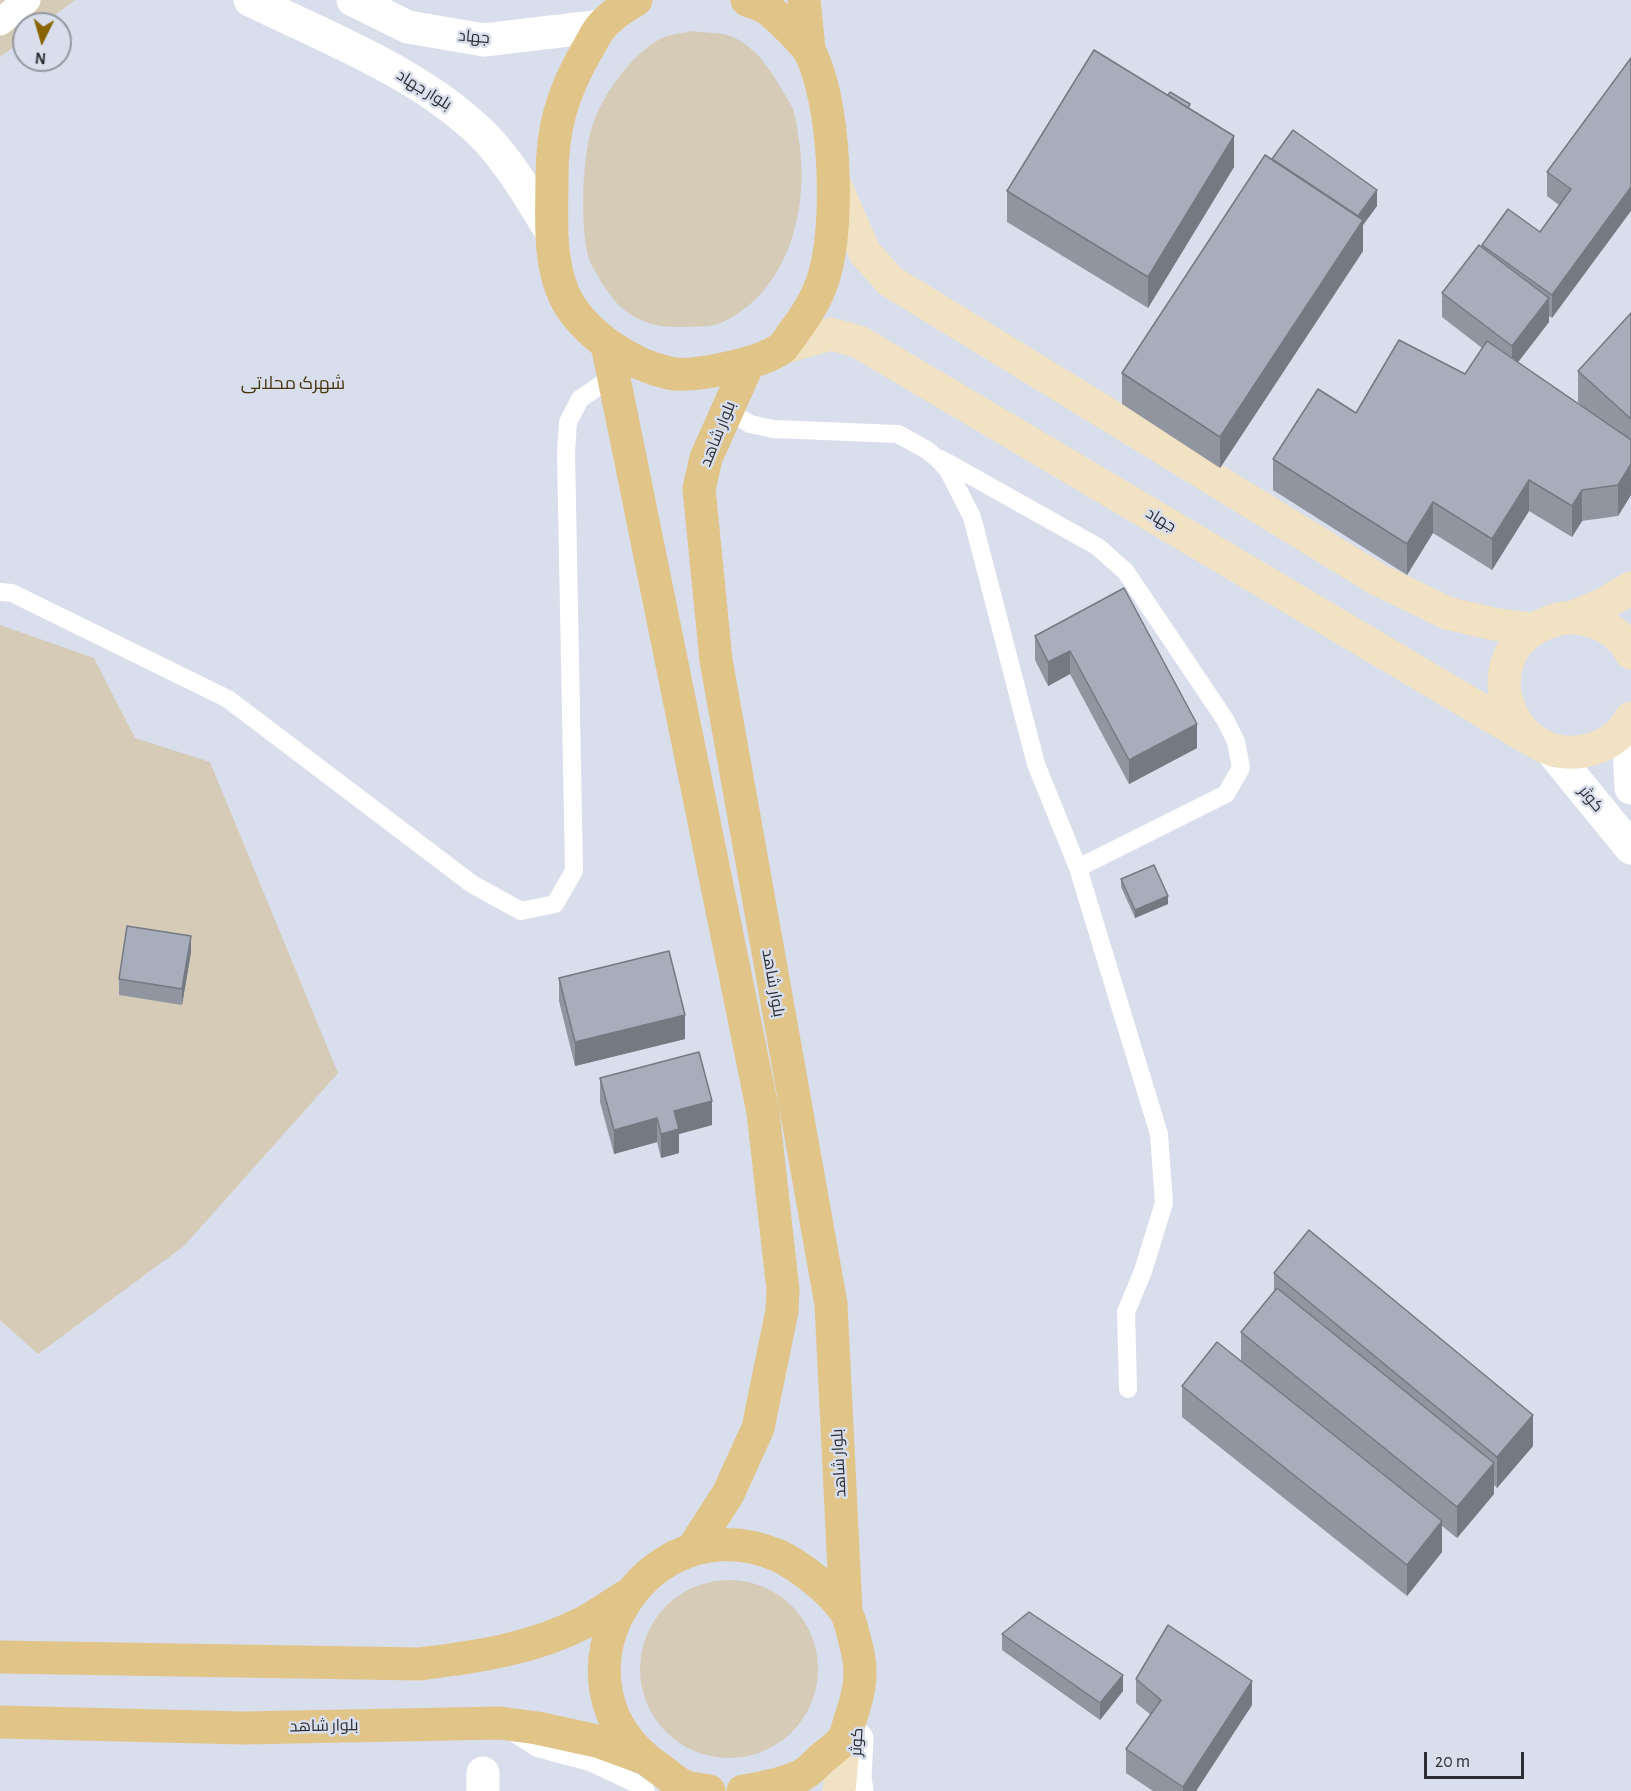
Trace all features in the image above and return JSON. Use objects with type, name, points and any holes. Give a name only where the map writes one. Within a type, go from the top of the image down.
[{"type":"main road","points":[[747,0],[768,9],[809,49]]},
{"type":"main road","points":[[622,9],[579,66],[560,107],[552,148],[552,233],[557,273],[570,305],[607,344],[639,362],[671,374],[710,372],[748,364],[782,348],[816,298],[825,272],[830,244],[833,180],[829,128],[819,78],[809,49],[804,0]]},
{"type":"main road","points":[[833,180],[866,253],[890,281],[1377,579],[1447,613],[1493,624],[1533,629]]},
{"type":"main road","name":"جهاد","points":[[782,348],[831,334],[859,342],[1542,745]]},
{"type":"main road","name":"بلوار شاهد","points":[[607,344],[763,1112],[783,1290],[782,1311],[758,1428],[729,1494],[692,1550]]},
{"type":"main road","name":"بلوار شاهد","points":[[748,364],[706,458],[699,489],[716,660],[831,1304],[846,1611]]},
{"type":"main road","points":[[1630,721],[1613,739],[1594,749],[1573,753],[1542,745],[1517,725],[1507,706],[1504,684],[1508,663],[1518,644],[1533,629],[1553,620],[1574,617],[1602,605],[1631,588]]},
{"type":"main road","points":[[1574,617],[1595,621],[1613,631],[1631,653]]},
{"type":"main road","points":[[0,1657],[419,1664],[486,1655],[536,1642],[584,1622],[630,1594],[654,1570],[669,1560],[692,1550],[727,1544],[762,1549],[794,1563],[822,1586],[846,1611],[859,1656],[860,1692],[844,1738],[839,1791]]},
{"type":"main road","points":[[630,1594],[612,1626],[604,1663],[608,1700],[623,1735],[644,1758],[694,1790]]},
{"type":"main road","name":"بلوار شاهد","points":[[0,1722],[243,1728],[500,1723],[537,1728],[597,1741],[644,1758]]},
{"type":"main road","points":[[743,1791],[767,1787],[802,1776],[844,1738]]},
{"type":"street","points":[[0,22],[27,0]]},
{"type":"street","name":"بلوار جهاد","points":[[250,0],[402,74],[449,104],[489,141],[514,171],[552,233]]},
{"type":"street","name":"جهاد","points":[[352,0],[408,27],[484,40],[622,9]]},
{"type":"street","points":[[1630,721],[1631,788]]},
{"type":"street","name":"کوثر","points":[[1542,745],[1631,848]]},
{"type":"street","name":"کوثر","points":[[857,1791],[855,1778],[860,1692]]},
{"type":"lane","points":[[0,592],[12,592],[228,699],[472,884],[521,912],[555,904],[574,871],[567,422],[580,399],[615,375]]},
{"type":"lane","points":[[727,410],[750,424],[773,429],[898,434],[1098,548],[1126,572],[1226,721],[1236,742],[1241,768],[1226,794],[1078,868]]},
{"type":"lane","points":[[927,450],[948,470],[972,517],[1036,764],[1078,868],[1159,1134],[1164,1203],[1143,1271],[1126,1312],[1128,1389]]},
{"type":"lane","points":[[500,1723],[537,1748],[590,1762],[633,1782],[646,1791]]},
{"type":"shaded area","points":[[0,0],[75,0],[59,12],[12,12],[12,48],[0,57]]},
{"type":"shaded area","points":[[693,31],[729,35],[741,41],[760,57],[770,70],[795,115],[801,162],[801,189],[798,217],[790,243],[779,268],[764,290],[745,309],[717,325],[666,327],[642,321],[622,308],[605,288],[591,264],[585,242],[584,226],[585,168],[594,121],[605,97],[621,74],[641,53],[662,38]]},
{"type":"shaded area","points":[[0,625],[94,658],[135,738],[210,762],[338,1073],[184,1246],[38,1354],[0,1320]]},
{"type":"shaded area","points":[[729,1580],[763,1587],[779,1595],[792,1606],[803,1619],[811,1635],[818,1669],[811,1703],[803,1719],[792,1732],[779,1743],[763,1751],[729,1758],[695,1751],[679,1743],[666,1732],[655,1719],[647,1703],[640,1669],[647,1635],[655,1619],[666,1606],[679,1595],[695,1587]]},
{"type":"building","points":[[1094,50],[1234,136],[1148,277],[1007,191]]},
{"type":"building","points":[[1631,58],[1631,187],[1552,295],[1482,245],[1508,209],[1540,232],[1571,189],[1547,172]]},
{"type":"building","points":[[1170,92],[1190,104],[1188,108],[1168,95]]},
{"type":"building","points":[[1293,130],[1377,190],[1358,216],[1272,159]]},
{"type":"building","points":[[1265,155],[1363,220],[1220,437],[1122,373]]},
{"type":"building","points":[[1479,245],[1549,298],[1512,346],[1442,293]]},
{"type":"building","points":[[1631,313],[1631,419],[1578,371]]},
{"type":"building","points":[[1399,340],[1465,374],[1487,341],[1631,440],[1631,464],[1618,485],[1582,490],[1572,506],[1529,480],[1492,539],[1433,502],[1407,544],[1273,459],[1318,389],[1356,413]]},
{"type":"building","points":[[1124,588],[1197,724],[1129,760],[1070,651],[1048,662],[1035,636]]},
{"type":"building","points":[[1154,865],[1168,896],[1135,910],[1121,879]]},
{"type":"building","points":[[127,926],[191,936],[182,989],[119,979]]},
{"type":"building","points":[[669,951],[685,1015],[575,1042],[559,978]]},
{"type":"building","points":[[699,1052],[712,1101],[674,1111],[679,1129],[661,1134],[657,1118],[614,1130],[600,1078]]},
{"type":"building","points":[[1309,1230],[1533,1415],[1497,1457],[1274,1273]]},
{"type":"building","points":[[1277,1288],[1494,1463],[1457,1507],[1241,1332]]},
{"type":"building","points":[[1217,1342],[1442,1521],[1407,1565],[1182,1386]]},
{"type":"building","points":[[1029,1612],[1123,1675],[1100,1703],[1002,1634]]},
{"type":"building","points":[[1168,1625],[1252,1681],[1183,1787],[1126,1749],[1161,1700],[1136,1679]]},
{"type":"district","name":"شهرک محلاتی","points":[[293,384]]}]
